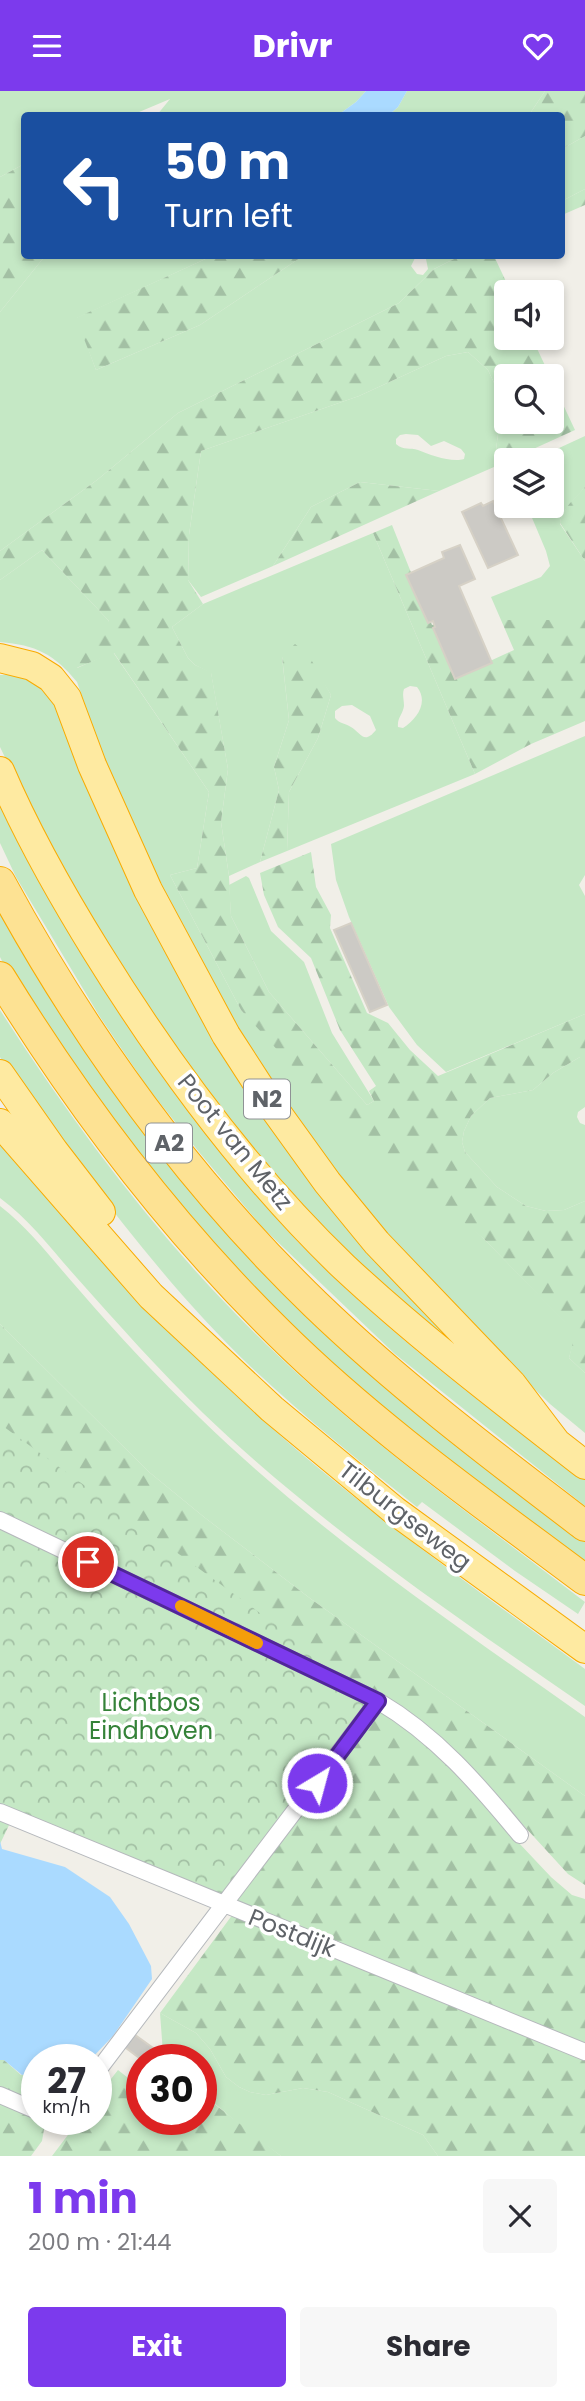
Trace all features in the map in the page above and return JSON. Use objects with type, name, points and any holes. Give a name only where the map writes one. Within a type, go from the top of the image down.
[{"type":"highway","name":"N2","points":[[0,657],[32,666],[51,677],[67,698],[92,765],[148,890],[226,1035],[270,1103],[377,1243],[512,1384],[556,1442],[585,1465]]},
{"type":"highway","name":"Poot van Metz","points":[[0,771],[40,853],[90,941],[132,1007],[220,1129],[279,1199],[344,1266],[418,1332],[556,1442]]},
{"type":"highway","name":"Poot van Metz","points":[[0,881],[40,954],[85,1027],[158,1128],[249,1236],[316,1305],[385,1368],[585,1526]]},
{"type":"highway","name":"A2","points":[[0,977],[69,1086],[146,1188],[281,1336],[353,1401],[469,1494],[585,1580]]},
{"type":"highway","points":[[0,1074],[54,1151],[106,1218],[235,1372]]},
{"type":"highway","points":[[0,1123],[151,1296],[235,1372]]},
{"type":"highway","name":"Tilburgseweg","points":[[235,1372],[313,1444],[395,1511],[585,1649]]},
{"type":"street","points":[[0,1520],[397,1712],[447,1751],[520,1835]]},
{"type":"street","points":[[112,2052],[378,1701]]},
{"type":"street","name":"Postdijk","points":[[0,1812],[585,2052]]},
{"type":"street","points":[[0,2095],[21,2104]]},
{"type":"green space","points":[[0,91],[366,91],[342,112],[159,112],[170,99],[139,112],[21,112],[21,166],[0,177]]},
{"type":"green space","points":[[407,91],[545,91],[531,112],[392,112]]},
{"type":"green space","points":[[545,91],[585,91],[585,136],[565,147],[565,112],[531,112]]},
{"type":"green space","points":[[585,136],[585,189],[565,199],[565,147]]},
{"type":"green space","points":[[21,166],[21,259],[43,259],[0,312],[0,177]]},
{"type":"green space","points":[[585,189],[585,205],[565,214],[565,199]]},
{"type":"green space","points":[[43,259],[205,259],[77,318],[96,370],[200,325],[299,259],[414,259],[411,266],[417,274],[423,275],[428,269],[426,259],[454,259],[434,269],[399,303],[178,413],[97,480],[0,551],[0,312]]},
{"type":"green space","points":[[205,259],[299,259],[200,325],[96,370],[76,318]]},
{"type":"green space","points":[[454,259],[495,259],[505,280],[494,280],[494,350],[538,350],[544,364],[494,364],[494,383],[488,370],[468,352],[446,356],[359,396],[201,451],[189,535],[188,580],[203,604],[172,627],[188,658],[195,665],[211,672],[228,769],[221,822],[229,876],[231,916],[269,992],[367,1105],[374,1101],[369,1091],[376,1086],[340,1030],[311,958],[278,927],[264,895],[260,873],[311,852],[316,887],[331,915],[330,928],[367,1013],[388,1023],[410,1050],[438,1076],[585,1014],[585,1057],[580,1057],[553,1073],[533,1090],[490,1098],[471,1116],[462,1142],[465,1152],[497,1187],[526,1206],[546,1211],[564,1210],[585,1201],[585,1373],[569,1358],[575,1333],[484,1239],[343,1122],[241,1010],[170,875],[197,868],[209,792],[114,653],[76,668],[75,641],[109,621],[42,550],[0,580],[0,551],[97,480],[178,413],[399,303],[434,269]]},
{"type":"green space","points":[[468,352],[488,370],[494,383],[494,434],[498,434],[496,448],[494,448],[494,467],[439,491],[360,482],[311,507],[273,566],[201,597],[188,580],[189,535],[201,451],[359,396],[446,356]],"holes":[[[400,435],[418,435],[431,446],[444,441],[461,449],[465,454],[464,459],[441,458],[402,447],[396,444],[396,439]]]},
{"type":"green space","points":[[564,407],[575,430],[536,448],[496,448],[498,434],[564,434]]},
{"type":"green space","points":[[585,436],[585,487],[564,513],[564,448],[559,448]]},
{"type":"green space","points":[[360,482],[439,491],[273,566],[311,507]]},
{"type":"green space","points":[[585,487],[585,561],[560,523],[566,509]]},
{"type":"green space","points":[[532,518],[562,518],[560,524],[585,561],[585,620],[501,620],[491,597],[541,577],[550,566]]},
{"type":"green space","points":[[392,525],[432,625],[440,623],[462,674],[514,650],[501,620],[585,620],[585,721],[531,744],[475,774],[373,533]]},
{"type":"green space","points":[[373,533],[475,774],[287,851],[289,792],[318,738],[331,695],[316,671],[282,657],[289,720],[274,767],[279,790],[260,862],[229,876],[221,822],[228,769],[211,673],[188,658],[172,627],[203,604]],"holes":[[[417,687],[422,704],[413,720],[403,728],[398,727],[404,706],[404,689]],[[352,705],[370,716],[376,730],[368,737],[335,718],[335,711],[342,706]]]},
{"type":"green space","points":[[42,550],[109,621],[77,668],[113,652],[209,792],[197,868],[170,875],[241,1010],[484,1239],[576,1333],[569,1358],[585,1373],[585,1433],[550,1404],[425,1283],[277,1097],[194,959],[111,780],[77,682],[60,664],[43,653],[0,642],[0,580]]},
{"type":"green space","points":[[295,644],[308,654],[331,695],[318,738],[289,792],[287,851],[260,862],[279,790],[274,767],[289,720],[282,656]]},
{"type":"green space","points":[[8,672],[30,675],[52,693],[220,1040],[539,1419],[357,1263],[300,1205],[233,1130],[91,925],[18,784],[0,747],[0,675],[7,675]]},
{"type":"green space","points":[[585,736],[585,875],[579,885],[585,896],[585,1014],[446,1072],[417,1045],[389,1007],[349,917],[336,880],[331,844]]},
{"type":"green space","points":[[0,802],[52,904],[81,953],[142,1048],[210,1139],[292,1236],[366,1307],[474,1396],[585,1480],[585,1506],[395,1354],[262,1227],[199,1152],[148,1088],[100,1017],[16,877],[0,843]]},
{"type":"green space","points":[[246,876],[271,931],[304,962],[332,1033],[374,1101],[367,1105],[269,992],[231,916],[229,885]]},
{"type":"green space","points":[[0,900],[177,1169],[585,1538],[585,1568],[474,1486],[288,1328],[156,1183],[9,975],[0,957]]},
{"type":"green space","points":[[0,1010],[60,1099],[124,1186],[229,1307],[343,1414],[585,1602],[578,1614],[422,1502],[417,1507],[291,1404],[217,1333],[124,1225],[9,1072],[0,1057]]},
{"type":"green space","points":[[580,1057],[585,1057],[585,1107],[578,1112],[577,1117],[580,1123],[585,1125],[585,1201],[564,1210],[546,1211],[526,1206],[497,1187],[465,1152],[462,1142],[464,1131],[471,1116],[490,1098],[533,1090],[553,1073]]},
{"type":"green space","points":[[0,1136],[112,1266],[170,1330],[231,1391],[359,1501],[585,1669],[585,1706],[388,1567],[292,1493],[203,1413],[139,1347],[31,1226],[0,1198]]},
{"type":"green space","points":[[0,1206],[32,1236],[154,1372],[245,1460],[386,1575],[585,1717],[585,1796],[311,1599],[204,1517],[149,1472],[0,1324]]},
{"type":"green space","points":[[0,1324],[149,1472],[204,1517],[311,1599],[585,1796],[585,1885],[568,1874],[504,1804],[438,1738],[0,1517]]},
{"type":"green space","name":"Lichtbos Eindhoven","points":[[0,1424],[381,1701],[225,1908],[11,1821],[0,1844]]},
{"type":"green space","points":[[381,1710],[448,1758],[551,1877],[572,1895],[585,1899],[585,2043],[236,1904],[235,1896]]},
{"type":"green space","points":[[233,1914],[585,2061],[585,2156],[438,2156],[423,2135],[328,2092],[303,2088],[266,2095],[239,2087],[226,2077],[217,2061],[217,2044],[206,2044],[196,2033],[160,2013]]},
{"type":"green space","points":[[160,2013],[196,2033],[206,2044],[162,2044]]},
{"type":"green space","points":[[0,2060],[4,2060],[21,2075],[21,2099],[0,2090]]},
{"type":"green space","points":[[217,2061],[226,2077],[250,2092],[266,2095],[303,2088],[328,2092],[423,2135],[438,2156],[281,2156],[217,2105]]},
{"type":"green space","points":[[118,2070],[126,2076],[126,2135],[217,2135],[217,2106],[281,2156],[52,2156],[68,2135],[112,2135],[112,2078]]},
{"type":"green space","points":[[0,2099],[21,2108],[21,2135],[43,2135],[31,2156],[0,2156]]},
{"type":"water","points":[[366,91],[407,91],[392,112],[342,112]]},
{"type":"water","points":[[0,1841],[2,1849],[65,1867],[110,1897],[129,1924],[151,1966],[152,1979],[105,2044],[21,2044],[21,2074],[4,2060],[0,2060]]},
{"type":"building","points":[[493,501],[494,518],[501,518],[518,555],[488,568],[462,512],[481,503],[483,506]]},
{"type":"building","points":[[460,545],[475,579],[459,586],[492,663],[455,679],[433,628],[433,621],[428,623],[406,575],[444,558],[442,552]]},
{"type":"building","points":[[351,923],[387,1005],[370,1012],[334,930]]},
{"type":"building","points":[[131,2032],[148,2044],[126,2044],[126,2048],[122,2045]]},
{"type":"slow traffic","points":[[181,1606],[257,1643]]},
{"type":"route","points":[[88,1562],[378,1701],[317,1783]]}]
